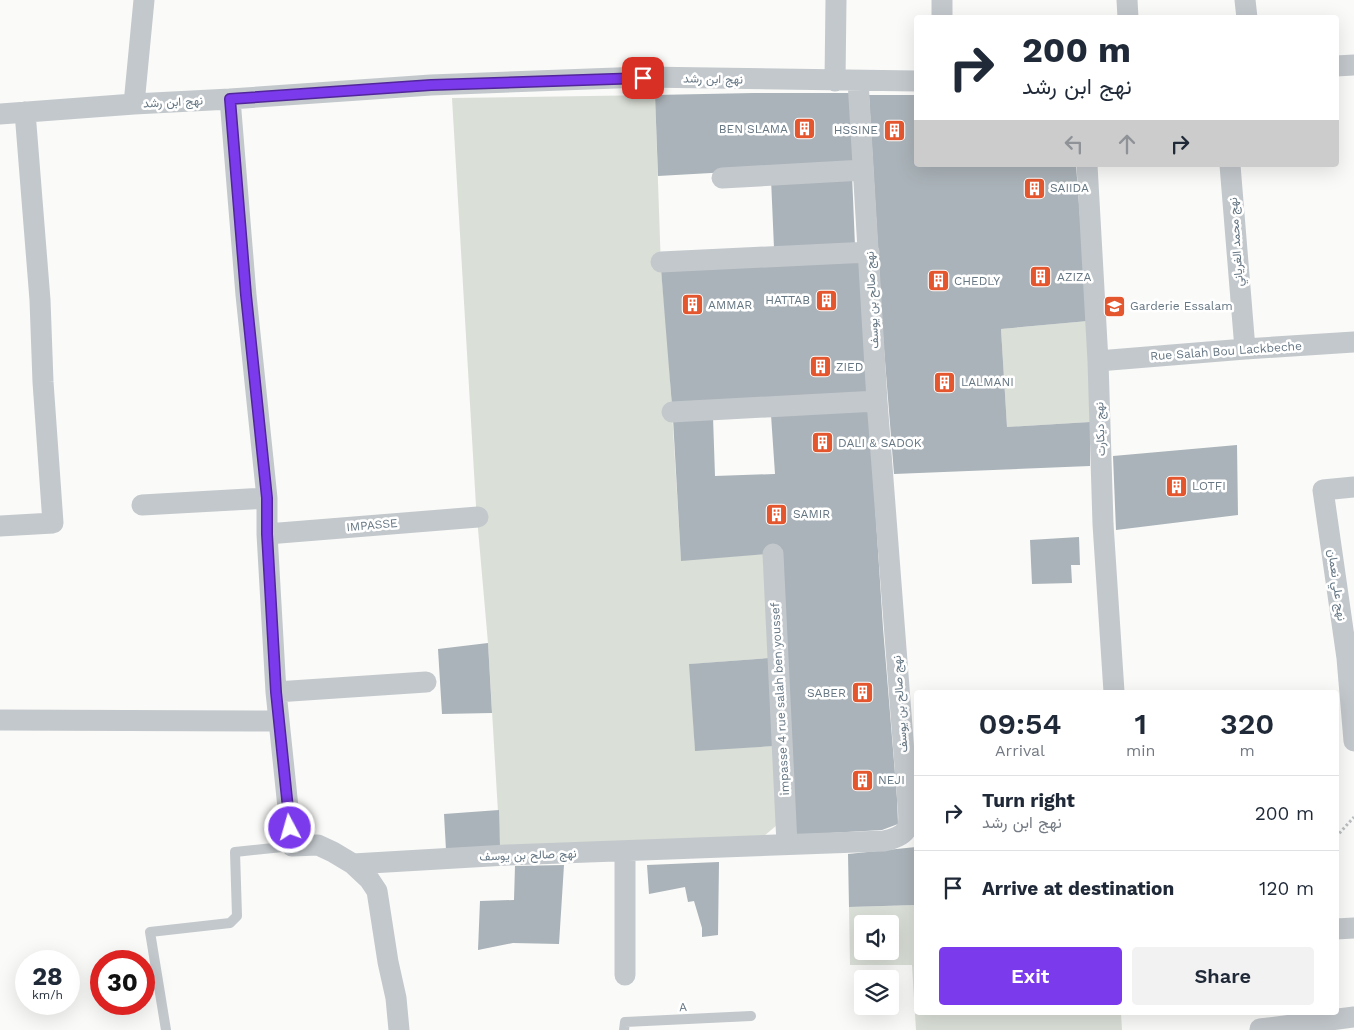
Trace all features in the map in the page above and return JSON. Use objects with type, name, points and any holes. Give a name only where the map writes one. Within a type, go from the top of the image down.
[{"type":"street","points":[[134,104],[144,0]]},
{"type":"street","points":[[835,81],[836,0]]},
{"type":"street","points":[[942,0],[942,15]]},
{"type":"street","points":[[1127,0],[1128,15]]},
{"type":"street","points":[[1245,0],[1247,15]]},
{"type":"street","points":[[1339,66],[1354,65]]},
{"type":"street","name":"نهج ابن رشد","points":[[0,114],[431,85],[643,78],[914,81]]},
{"type":"street","name":"نهج صالح بن يوسف","points":[[353,864],[507,855],[884,841],[898,838],[905,833],[909,826],[877,401],[870,252],[858,81]]},
{"type":"street","points":[[230,99],[246,295],[267,498],[267,534],[278,721],[292,846],[318,845],[353,864],[369,879],[377,891],[388,962],[396,998],[399,1030]]},
{"type":"street","points":[[0,526],[53,522],[43,382],[40,300],[25,112]]},
{"type":"street","name":"نهج ديكارت","points":[[1087,167],[1098,361],[1103,524],[1114,690]]},
{"type":"street","name":"نهج محمد الغرياني","points":[[1230,167],[1245,349]]},
{"type":"street","points":[[722,178],[863,170]]},
{"type":"street","points":[[661,262],[870,252]]},
{"type":"street","name":"Rue Salah Bou Lackbeche","points":[[1098,361],[1354,342]]},
{"type":"street","points":[[672,412],[877,401]]},
{"type":"street","name":"نهج علي نعمان","points":[[1354,487],[1323,490],[1350,658],[1354,741]]},
{"type":"street","points":[[142,505],[267,498]]},
{"type":"street","name":"IMPASSE","points":[[267,534],[478,517]]},
{"type":"street","name":"impasse 4 rue salah ben youssef","points":[[773,554],[787,844]]},
{"type":"street","points":[[276,692],[426,682]]},
{"type":"street","points":[[0,720],[278,721]]},
{"type":"street","points":[[625,851],[625,975]]},
{"type":"street","points":[[1339,929],[1354,928]]},
{"type":"street","points":[[1259,1024],[1354,1017]]},
{"type":"lane","points":[[166,1030],[150,932],[230,923],[237,916],[235,852],[292,846]]},
{"type":"lane","name":"A","points":[[624,1030],[624,1022],[751,1016]]},
{"type":"path","points":[[1339,833],[1354,817]]},
{"type":"shaded area","points":[[655,95],[661,269],[668,345],[681,560],[763,554],[769,658],[690,664],[695,750],[774,746],[777,825],[764,836],[500,846],[488,643],[476,506],[452,98]]},
{"type":"shaded area","points":[[1088,321],[1090,422],[1007,427],[1001,329]]},
{"type":"shaded area","points":[[914,905],[914,998],[912,965],[850,965],[849,907]]},
{"type":"shaded area","points":[[915,1015],[1121,1015],[1122,1030],[916,1030]]},
{"type":"building","points":[[850,93],[854,165],[658,176],[655,95]]},
{"type":"building","points":[[869,95],[914,95],[914,167],[1076,167],[1088,321],[1001,329],[1007,427],[1090,422],[1090,466],[894,474],[883,336]]},
{"type":"building","points":[[852,175],[855,246],[774,248],[771,179]]},
{"type":"building","points":[[859,258],[868,395],[672,406],[661,269]]},
{"type":"building","points":[[869,410],[898,824],[882,830],[795,835],[781,553],[681,561],[673,419],[713,417],[715,476],[775,474],[771,415]]},
{"type":"building","name":"LOTFI","points":[[1237,445],[1238,515],[1116,530],[1113,456]]},
{"type":"building","points":[[1079,537],[1080,565],[1071,565],[1072,583],[1032,584],[1030,540]]},
{"type":"building","points":[[488,643],[492,713],[442,714],[438,649]]},
{"type":"building","points":[[769,658],[774,746],[695,751],[689,664]]},
{"type":"building","points":[[499,810],[500,846],[446,850],[444,814]]},
{"type":"building","points":[[914,847],[914,905],[849,907],[848,854]]},
{"type":"building","points":[[719,862],[718,935],[702,937],[702,928],[694,901],[688,902],[685,887],[649,894],[647,865]]},
{"type":"building","points":[[564,865],[559,944],[513,943],[478,950],[480,901],[514,900],[515,866]]},
{"type":"place","name":"BEN SLAMA","points":[[804,129]]},
{"type":"place","name":"HSSINE","points":[[894,130]]},
{"type":"place","name":"SAIIDA","points":[[1034,188]]},
{"type":"place","name":"AZIZA","points":[[1041,277]]},
{"type":"place","name":"CHEDLY","points":[[938,281]]},
{"type":"place","name":"HATTAB","points":[[826,300]]},
{"type":"place","name":"AMMAR","points":[[692,305]]},
{"type":"place","name":"Garderie Essalam","points":[[1114,306]]},
{"type":"place","name":"ZIED","points":[[820,367]]},
{"type":"place","name":"LALMANI","points":[[945,382]]},
{"type":"place","name":"DALI & SADOK","points":[[822,443]]},
{"type":"place","name":"LOTFI","points":[[1176,486]]},
{"type":"place","name":"SAMIR","points":[[777,514]]},
{"type":"place","name":"SABER","points":[[862,693]]},
{"type":"place","name":"NEJI","points":[[862,780]]},
{"type":"route","points":[[290,828],[278,721],[267,534],[267,498],[246,295],[230,99],[431,85],[643,78]]}]
